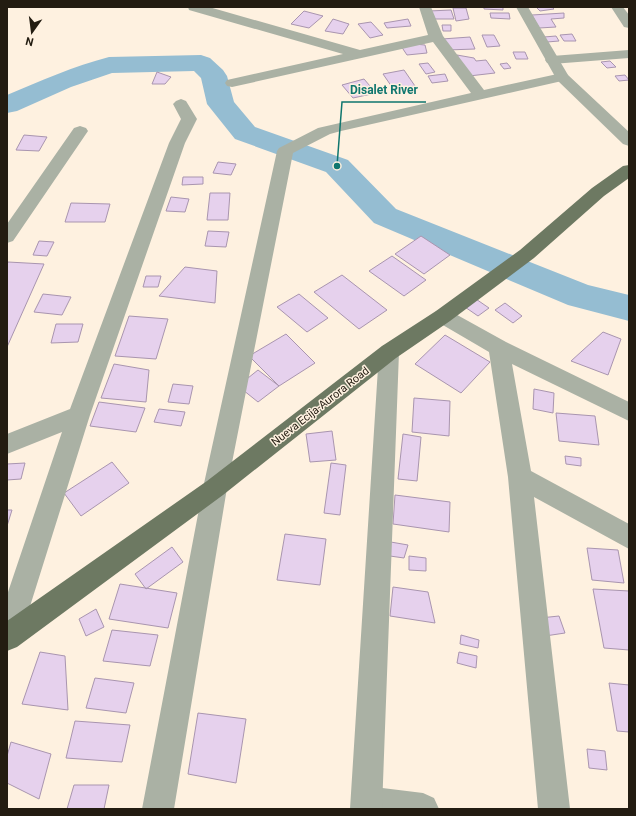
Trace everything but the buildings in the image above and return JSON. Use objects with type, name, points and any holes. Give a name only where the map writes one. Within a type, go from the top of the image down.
[{"type":"main road","name":"Nueva Ecija-Aurora Road","points":[[7,636],[215,488],[389,352],[443,316],[488,281],[527,254],[598,192],[629,170]]},
{"type":"street","points":[[194,7],[233,16],[357,54]]},
{"type":"street","points":[[424,7],[436,37],[480,94]]},
{"type":"street","points":[[522,7],[562,77],[629,141]]},
{"type":"street","points":[[617,7],[629,24]]},
{"type":"street","points":[[232,83],[436,37]]},
{"type":"street","points":[[552,60],[629,54]]},
{"type":"street","points":[[158,809],[215,488],[285,151],[324,131],[480,94],[562,77]]},
{"type":"street","points":[[7,636],[79,415],[177,143],[189,119],[182,104]]},
{"type":"street","points":[[7,237],[12,221],[80,130]]},
{"type":"street","points":[[443,316],[499,348],[629,412]]},
{"type":"street","points":[[499,348],[520,477],[554,809]]},
{"type":"street","points":[[389,352],[366,805],[423,809]]},
{"type":"street","points":[[7,444],[79,415]]},
{"type":"street","points":[[520,477],[629,537]]},
{"type":"waterway","points":[[7,105],[62,81],[109,65],[201,63],[214,76],[221,104],[245,133],[337,166],[385,216],[580,296],[629,308]]},
{"type":"place","name":"Disalet River","points":[[337,166]]}]
